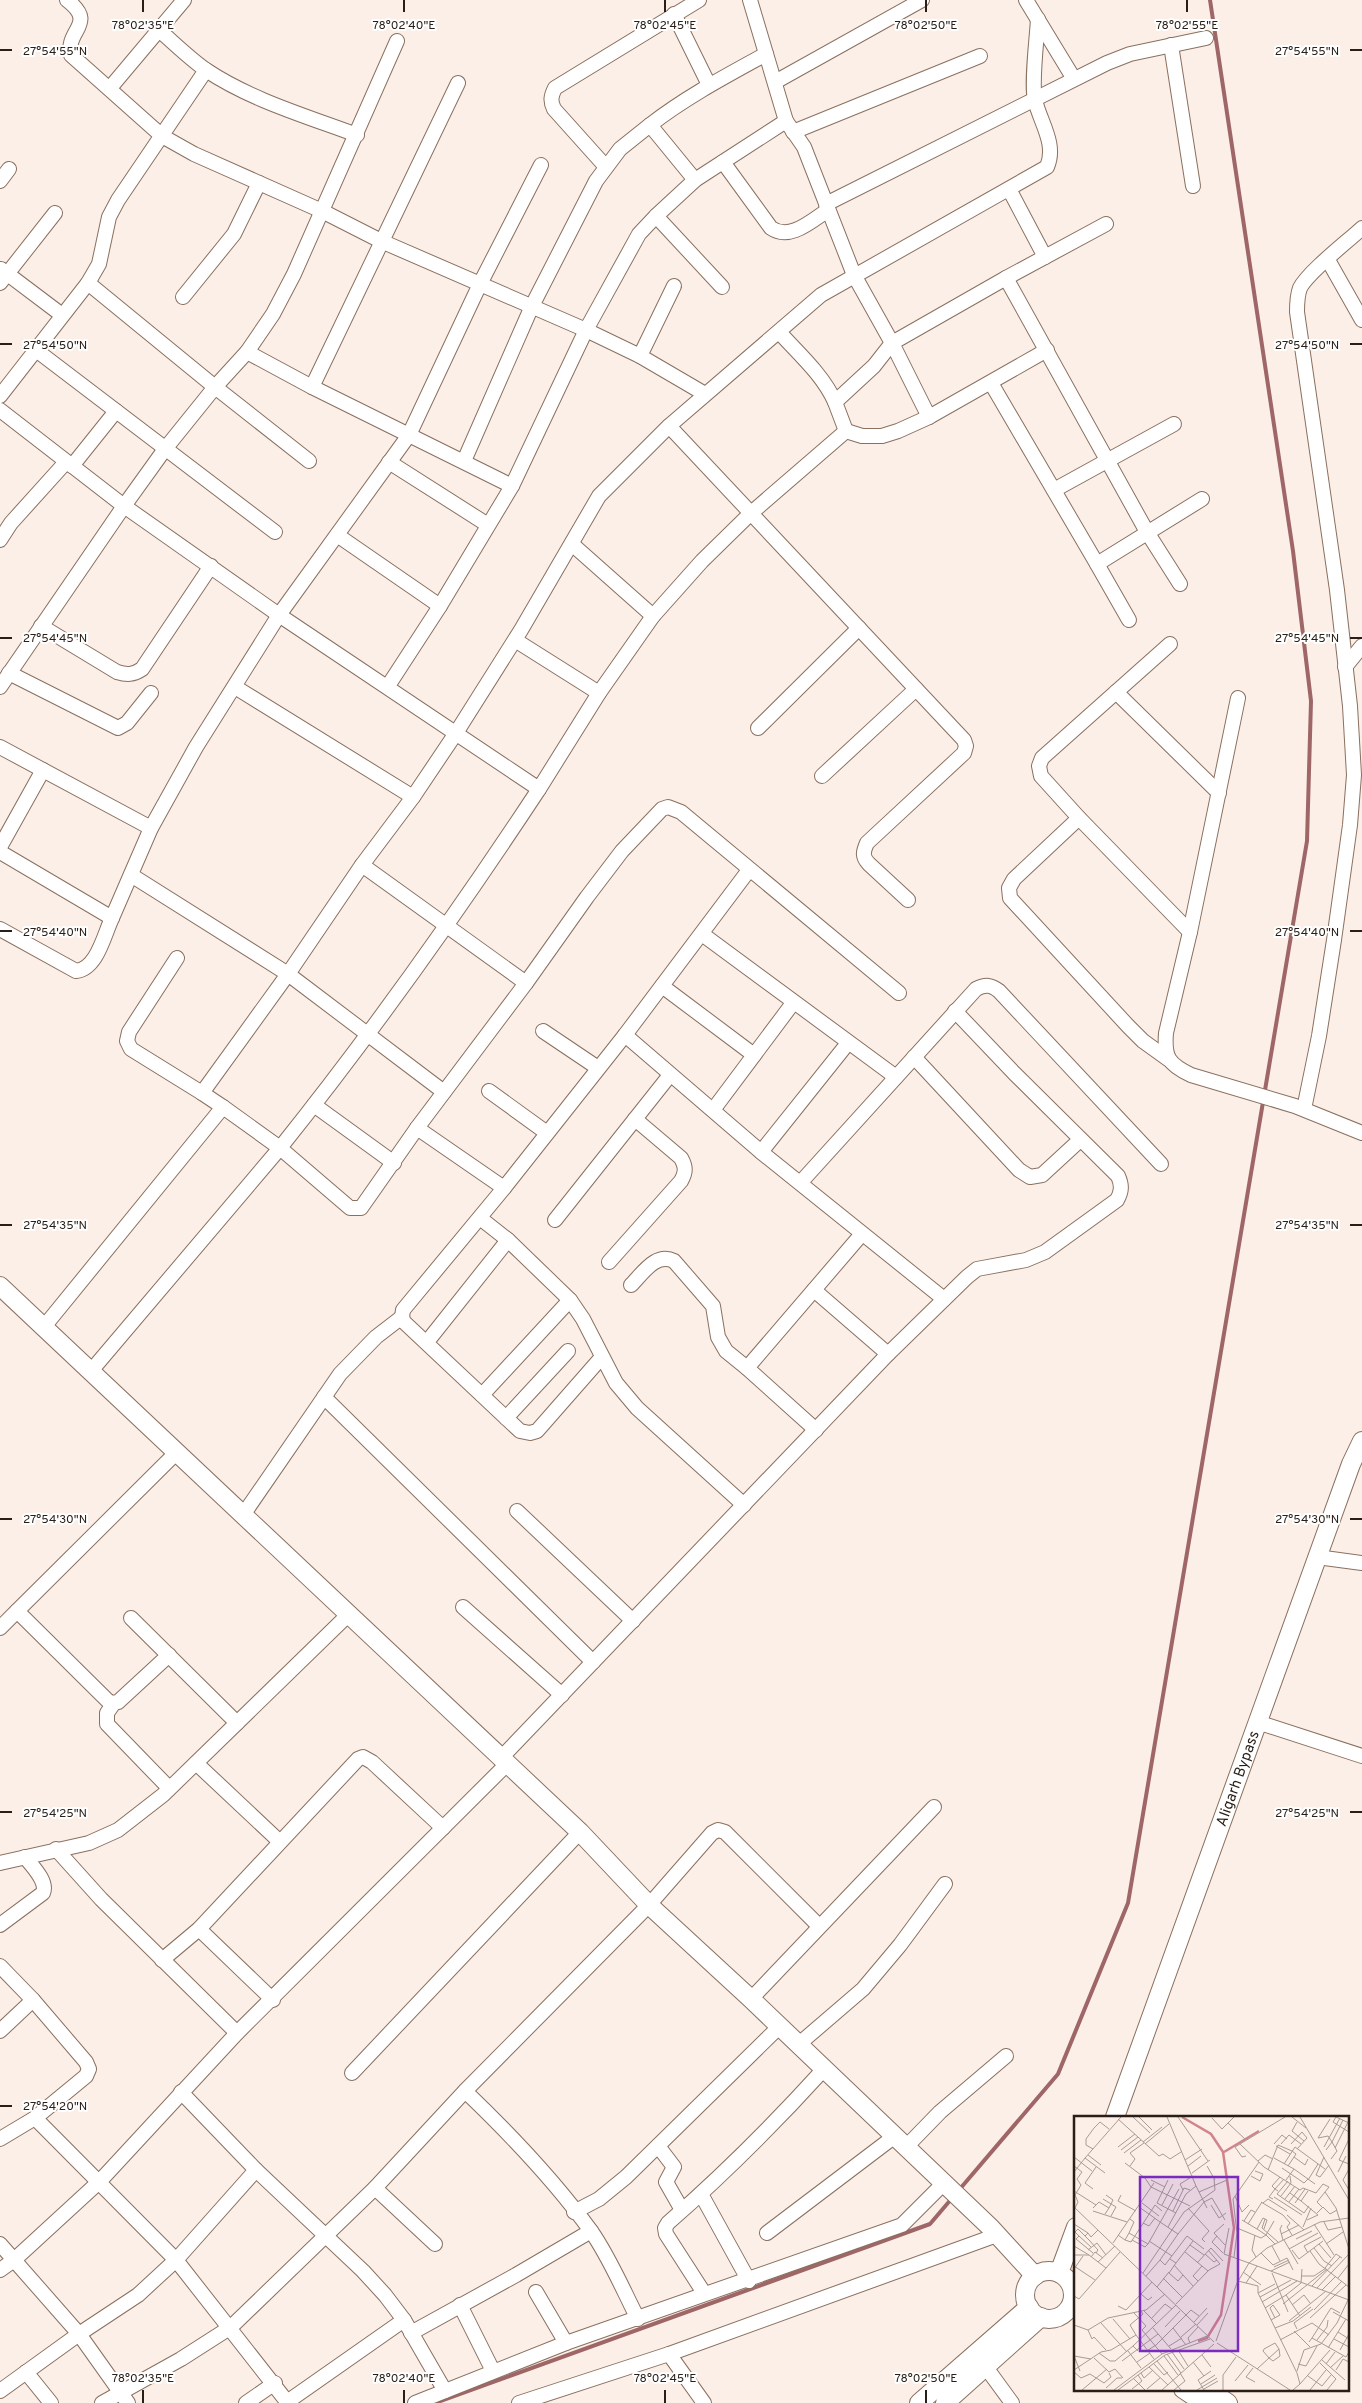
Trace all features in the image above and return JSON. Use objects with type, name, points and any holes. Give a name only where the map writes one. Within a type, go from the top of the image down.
[{"type":"main road","points":[[0,1286],[503,1762],[580,1832],[649,1905],[751,1998],[994,2231],[1034,2276]]},
{"type":"main road","name":"Aligarh Bypass","points":[[1115,2116],[1317,1557],[1351,1464],[1362,1441]]},
{"type":"main road","points":[[1059,2273],[1074,2232]]},
{"type":"main road","points":[[1047,2271],[1059,2273],[1070,2283],[1074,2291],[1072,2311],[1056,2318],[1035,2312],[1026,2294],[1030,2281],[1034,2276],[1047,2271]]},
{"type":"main road","points":[[945,2403],[985,2366],[1035,2312]]},
{"type":"main road","points":[[919,2403],[1035,2312]]},
{"type":"main road","points":[[1184,2390],[1204,2403]]},
{"type":"main road","points":[[1208,2390],[1228,2403]]},
{"type":"street","points":[[68,0],[80,11],[82,19],[69,47],[71,55],[162,136],[194,154],[322,211],[381,240],[586,330],[640,356],[706,394]]},
{"type":"street","points":[[110,88],[184,0]]},
{"type":"street","points":[[606,167],[554,109],[551,102],[555,88],[699,0]]},
{"type":"street","points":[[775,82],[922,0]]},
{"type":"street","points":[[1026,0],[1074,79]]},
{"type":"street","points":[[753,1],[766,54],[790,127],[804,147],[854,275],[892,343],[929,417]]},
{"type":"street","points":[[674,14],[709,85]]},
{"type":"street","points":[[202,1093],[288,974],[362,865],[413,797],[456,733],[515,640],[599,496],[669,426],[821,295],[1047,167],[1051,158],[1050,146],[1034,99],[1038,19]]},
{"type":"street","points":[[159,30],[206,70],[240,89],[280,107],[358,135]]},
{"type":"street","points":[[723,162],[771,228],[778,233],[793,232],[827,207],[1107,63],[1130,54],[1206,38]]},
{"type":"street","points":[[0,687],[165,449],[215,387],[247,352],[273,314],[294,274],[358,135],[397,41]]},
{"type":"street","points":[[1171,45],[1193,186]]},
{"type":"street","points":[[464,461],[532,306],[596,181],[606,167],[620,149],[670,110],[709,85],[766,54]]},
{"type":"street","points":[[388,686],[440,606],[512,486],[586,330],[639,234],[695,180],[723,162],[790,127],[980,56]]},
{"type":"street","points":[[0,396],[88,283],[99,264],[109,217],[206,70]]},
{"type":"street","points":[[312,388],[381,240],[458,83]]},
{"type":"street","points":[[650,126],[695,180]]},
{"type":"street","points":[[0,928],[76,971],[83,970],[91,964],[151,828],[196,747],[279,615],[409,435],[480,284],[541,165]]},
{"type":"street","points":[[0,181],[9,170]]},
{"type":"street","points":[[183,297],[234,234],[259,183]]},
{"type":"street","points":[[1009,189],[1045,257]]},
{"type":"street","points":[[54,213],[2,275],[62,315]]},
{"type":"street","points":[[656,216],[722,288]]},
{"type":"street","points":[[836,402],[874,366],[892,343],[1106,224]]},
{"type":"street","points":[[1300,1108],[1320,1026],[1350,825],[1356,708],[1345,667],[1337,590],[1296,312],[1296,299],[1301,286],[1362,228]]},
{"type":"street","points":[[1328,260],[1362,320]]},
{"type":"street","points":[[1006,278],[1147,532],[1180,584]]},
{"type":"street","points":[[88,283],[309,461]]},
{"type":"street","points":[[640,356],[674,286]]},
{"type":"street","points":[[779,332],[816,372],[831,392],[846,431]]},
{"type":"street","points":[[36,350],[275,532]]},
{"type":"street","points":[[846,431],[862,436],[882,436],[929,417],[1047,350]]},
{"type":"street","points":[[247,352],[312,388],[512,486]]},
{"type":"street","points":[[991,383],[1129,620]]},
{"type":"street","points":[[0,410],[124,506],[279,615],[540,789]]},
{"type":"street","points":[[0,540],[12,523],[69,464],[116,411]]},
{"type":"street","points":[[1054,490],[1174,424]]},
{"type":"street","points":[[669,426],[964,740],[966,746],[964,754],[867,843],[863,852],[865,860],[908,900]]},
{"type":"street","points":[[91,1371],[280,1148],[368,1034],[540,789],[599,693],[653,616],[702,561],[750,514],[846,431]]},
{"type":"street","points":[[389,462],[488,525]]},
{"type":"street","points":[[1097,564],[1202,499]]},
{"type":"street","points":[[337,535],[440,606]]},
{"type":"street","points":[[572,545],[653,616]]},
{"type":"street","points":[[41,626],[117,672],[126,675],[135,674],[142,669],[211,566]]},
{"type":"street","points":[[758,728],[859,628]]},
{"type":"street","points":[[515,640],[599,693]]},
{"type":"street","points":[[1170,644],[1042,758],[1039,766],[1041,776],[1079,818],[1190,932]]},
{"type":"street","points":[[1345,667],[1362,646]]},
{"type":"street","points":[[9,673],[118,728],[127,723],[151,693]]},
{"type":"street","points":[[235,687],[413,797]]},
{"type":"street","points":[[822,776],[916,689]]},
{"type":"street","points":[[1116,692],[1219,793]]},
{"type":"street","points":[[1168,1059],[1165,1046],[1166,1032],[1190,932],[1238,698]]},
{"type":"street","points":[[0,747],[151,828]]},
{"type":"street","points":[[0,847],[43,770]]},
{"type":"street","points":[[177,958],[128,1032],[127,1041],[131,1050],[223,1107],[280,1148],[350,1208],[355,1209],[361,1208],[417,1128],[526,984],[622,851],[662,809],[668,806],[675,808],[899,993]]},
{"type":"street","points":[[1079,818],[1014,879],[1009,888],[1010,898],[1128,1026],[1168,1059],[1176,1068],[1191,1075],[1300,1108],[1362,1133]]},
{"type":"street","points":[[0,852],[112,918]]},
{"type":"street","points":[[362,865],[446,924],[526,984]]},
{"type":"street","points":[[601,1358],[537,1431],[530,1433],[520,1431],[404,1322],[402,1310],[480,1218],[625,1035],[749,870]]},
{"type":"street","points":[[131,875],[288,974],[444,1092]]},
{"type":"street","points":[[702,934],[793,1003],[896,1077]]},
{"type":"street","points":[[801,1182],[976,988],[984,985],[992,986],[999,991],[1161,1164]]},
{"type":"street","points":[[662,986],[754,1055]]},
{"type":"street","points":[[713,1110],[793,1003]]},
{"type":"street","points":[[0,2270],[14,2260],[100,2181],[237,2033],[273,2000],[443,1828],[562,1694],[888,1354],[944,1299],[977,1269],[1026,1260],[1045,1252],[1117,1200],[1121,1193],[1121,1184],[1118,1176],[1080,1140],[955,1011]]},
{"type":"street","points":[[543,1031],[598,1068]]},
{"type":"street","points":[[625,1035],[760,1152],[801,1182],[861,1235],[944,1299]]},
{"type":"street","points":[[760,1152],[848,1043]]},
{"type":"street","points":[[914,1058],[1019,1170],[1030,1177],[1042,1176],[1080,1140]]},
{"type":"street","points":[[555,1220],[670,1075]]},
{"type":"street","points":[[488,1091],[547,1133]]},
{"type":"street","points":[[314,1105],[394,1162]]},
{"type":"street","points":[[43,1328],[223,1107]]},
{"type":"street","points":[[609,1262],[682,1181],[685,1173],[685,1165],[681,1158],[635,1119]]},
{"type":"street","points":[[417,1128],[504,1188]]},
{"type":"street","points":[[480,1218],[508,1240],[570,1300],[583,1319],[601,1358],[616,1384],[637,1408],[744,1505]]},
{"type":"street","points":[[747,1368],[861,1235]]},
{"type":"street","points":[[427,1342],[508,1240]]},
{"type":"street","points":[[631,1285],[658,1259],[666,1257],[674,1261],[713,1306],[718,1336],[726,1350],[816,1430]]},
{"type":"street","points":[[814,1290],[888,1354]]},
{"type":"street","points":[[482,1395],[570,1300]]},
{"type":"street","points":[[243,1515],[324,1397],[355,1356],[402,1317]]},
{"type":"street","points":[[506,1418],[568,1351]]},
{"type":"street","points":[[324,1397],[593,1662]]},
{"type":"street","points":[[0,1628],[177,1452]]},
{"type":"street","points":[[517,1511],[633,1621]]},
{"type":"street","points":[[1317,1557],[1362,1563]]},
{"type":"street","points":[[463,1607],[562,1694]]},
{"type":"street","points":[[17,1611],[106,1701],[114,1703]]},
{"type":"street","points":[[0,1863],[89,1843],[118,1830],[170,1788],[348,1615]]},
{"type":"street","points":[[131,1618],[236,1723]]},
{"type":"street","points":[[168,1655],[114,1703],[107,1713],[106,1724],[170,1788]]},
{"type":"street","points":[[1257,1722],[1362,1756]]},
{"type":"street","points":[[162,1960],[199,1929],[279,1841],[358,1759],[363,1757],[372,1762],[443,1828]]},
{"type":"street","points":[[196,1763],[279,1841]]},
{"type":"street","points":[[751,1998],[934,1807]]},
{"type":"street","points":[[102,2403],[121,2390],[181,2359],[231,2327],[326,2238],[375,2188],[465,2091],[649,1905],[712,1833],[718,1830],[725,1832],[819,1926]]},
{"type":"street","points":[[352,2073],[580,1832]]},
{"type":"street","points":[[56,1849],[101,1899],[237,2033]]},
{"type":"street","points":[[0,1925],[43,1893],[42,1882],[25,1857]]},
{"type":"street","points":[[799,2044],[863,1989],[900,1945],[945,1884]]},
{"type":"street","points":[[199,1929],[273,2000]]},
{"type":"street","points":[[0,1966],[33,2000],[86,2062],[89,2069],[86,2076],[35,2118],[0,2139]]},
{"type":"street","points":[[0,2031],[33,2000]]},
{"type":"street","points":[[574,2212],[606,2194],[780,2027]]},
{"type":"street","points":[[768,2233],[901,2142],[940,2112],[1006,2056]]},
{"type":"street","points":[[704,2293],[666,2234],[665,2228],[668,2223],[701,2194],[782,2115],[824,2069]]},
{"type":"street","points":[[465,2091],[509,2134],[591,2231],[613,2269],[638,2319]]},
{"type":"street","points":[[181,2092],[256,2170],[364,2272],[407,2326],[445,2391]]},
{"type":"street","points":[[35,2118],[100,2181],[176,2260],[275,2383],[288,2403],[407,2326],[460,2305],[591,2231]]},
{"type":"street","points":[[658,2146],[674,2167],[666,2182],[682,2210]]},
{"type":"street","points":[[0,2391],[79,2334],[138,2295],[176,2260],[256,2170]]},
{"type":"street","points":[[375,2188],[435,2244]]},
{"type":"street","points":[[414,2403],[566,2343],[638,2319],[704,2293],[749,2281],[902,2225],[949,2188]]},
{"type":"street","points":[[701,2194],[749,2281]]},
{"type":"street","points":[[519,2403],[540,2400],[669,2354],[994,2231]]},
{"type":"street","points":[[0,2244],[79,2334],[121,2390],[128,2403]]},
{"type":"street","points":[[536,2292],[566,2343]]},
{"type":"street","points":[[460,2305],[493,2371]]},
{"type":"street","points":[[669,2354],[704,2403]]},
{"type":"street","points":[[985,2366],[1012,2403]]},
{"type":"street","points":[[26,2372],[51,2403]]},
{"type":"street","points":[[246,2403],[275,2383]]},
{"type":"waterway","points":[[959,2190],[1058,2074],[1128,1903],[1307,841],[1311,701],[1293,551],[1210,0]]},
{"type":"waterway","points":[[435,2403],[930,2224],[953,2197]]}]
